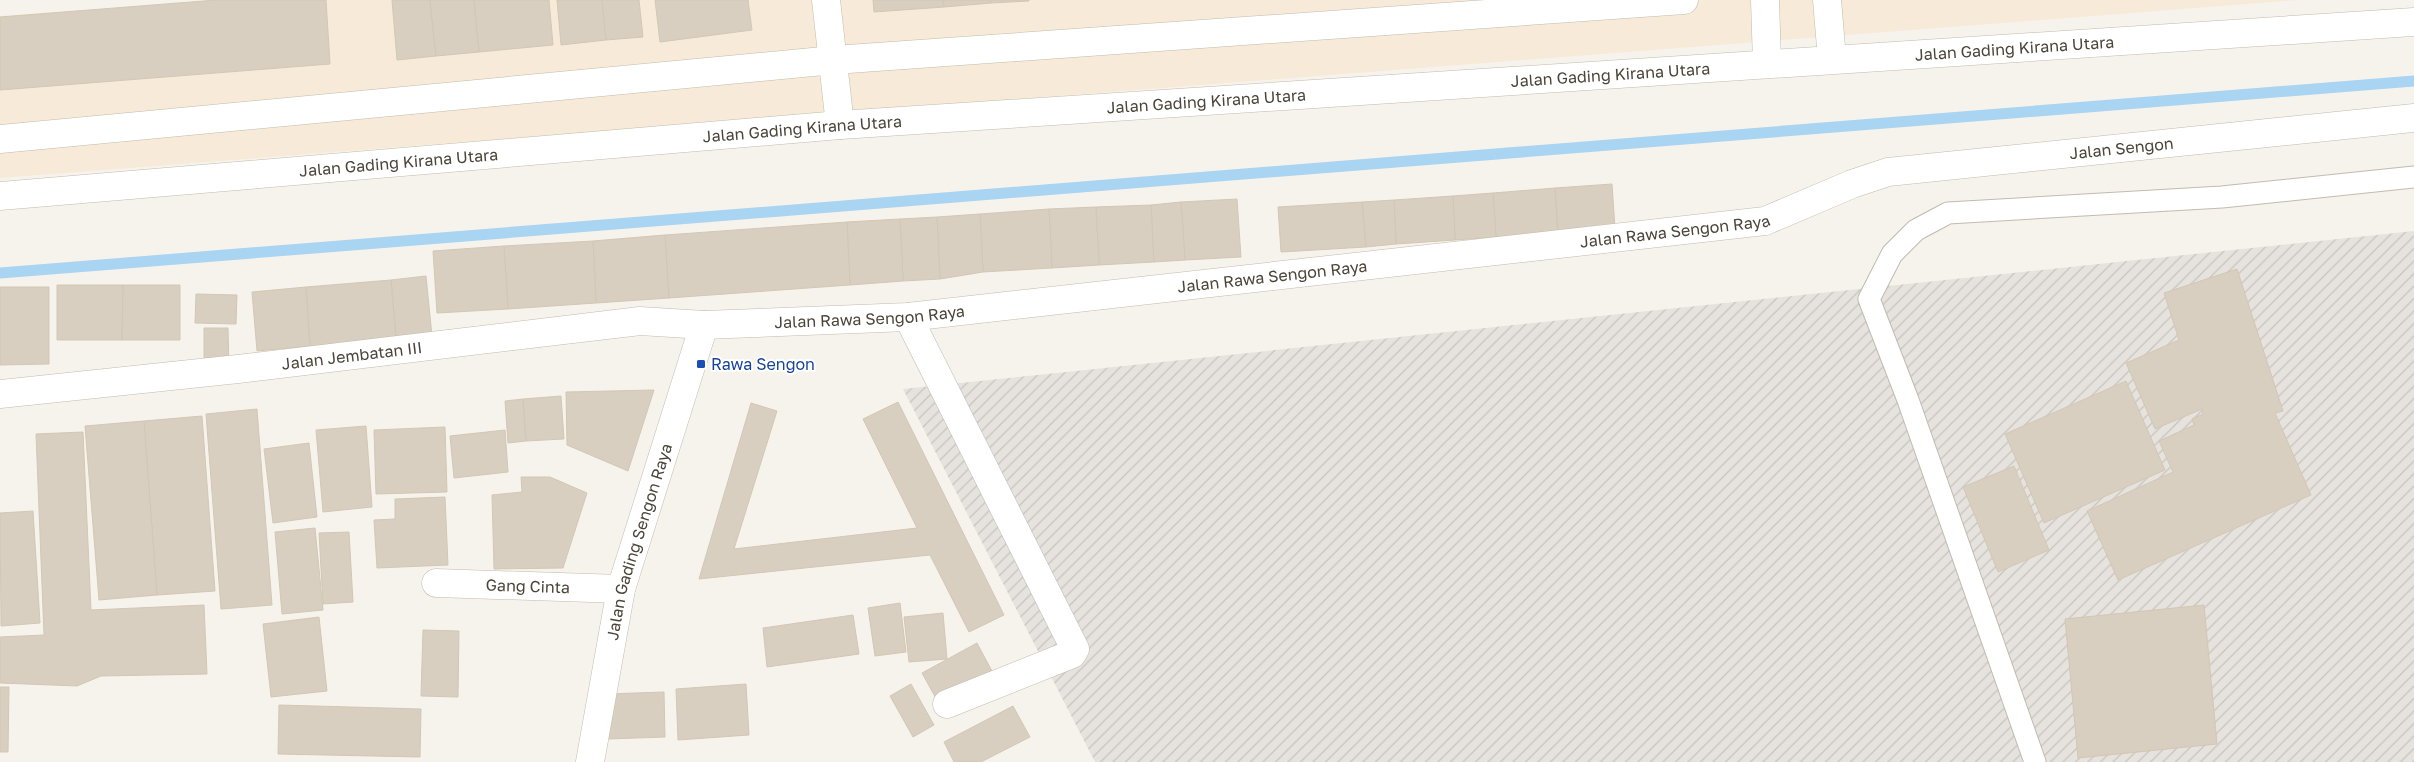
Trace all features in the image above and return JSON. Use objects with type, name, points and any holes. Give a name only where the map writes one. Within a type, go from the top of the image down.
[{"type":"street","points":[[826,0],[840,125]]},
{"type":"street","points":[[0,139],[834,60],[1684,0]]},
{"type":"street","points":[[1765,0],[1768,64]]},
{"type":"street","points":[[1827,0],[1832,60]]},
{"type":"street","name":"Jalan Gading Kirana Utara","points":[[0,196],[840,125],[2414,22]]},
{"type":"street","name":"Jalan Sengon","points":[[1833,192],[1888,172],[2414,118]]},
{"type":"street","name":"Jalan Rawa Sengon Raya","points":[[704,325],[908,317],[1765,220],[1833,192]]},
{"type":"street","points":[[908,317],[1075,649],[1072,654],[947,704]]},
{"type":"street","name":"Jalan Jembatan III","points":[[0,394],[238,369],[640,321],[704,325]]},
{"type":"street","name":"Jalan Gading Sengon Raya","points":[[590,762],[621,589],[704,325]]},
{"type":"street","name":"Gang Cinta","points":[[436,583],[621,589]]},
{"type":"lane","points":[[2035,762],[1908,400],[1869,299],[1892,254],[1916,230],[1948,214],[2222,196],[2414,177]]},
{"type":"shaded area","points":[[235,0],[2299,0],[0,178],[0,16]]},
{"type":"shaded area","points":[[2414,231],[2414,762],[1095,762],[903,389]]},
{"type":"building","points":[[216,0],[326,0],[330,64],[0,90],[0,17]]},
{"type":"building","points":[[392,0],[430,0],[436,56],[397,60]]},
{"type":"building","points":[[430,0],[474,0],[479,52],[436,56]]},
{"type":"building","points":[[474,0],[549,0],[553,45],[479,52]]},
{"type":"building","points":[[557,0],[602,0],[606,40],[561,45]]},
{"type":"building","points":[[602,0],[639,0],[643,37],[606,40]]},
{"type":"building","points":[[655,0],[748,0],[752,30],[660,42]]},
{"type":"building","points":[[873,0],[943,0],[944,7],[874,12]]},
{"type":"building","points":[[943,0],[991,0],[991,3],[944,7]]},
{"type":"building","points":[[991,0],[1029,0],[1029,1],[991,3]]},
{"type":"building","points":[[1612,184],[1615,229],[1558,233],[1555,188]]},
{"type":"building","points":[[1555,188],[1558,233],[1496,237],[1493,193]]},
{"type":"building","points":[[1493,193],[1496,237],[1455,240],[1453,196]]},
{"type":"building","points":[[1453,196],[1455,240],[1396,244],[1394,200]]},
{"type":"building","points":[[1237,199],[1241,257],[1185,260],[1181,202]]},
{"type":"building","points":[[1394,200],[1396,244],[1366,247],[1362,202]]},
{"type":"building","points":[[1181,202],[1185,260],[1154,262],[1151,205]]},
{"type":"building","points":[[1362,202],[1366,247],[1281,252],[1278,207]]},
{"type":"building","points":[[1151,205],[1154,262],[1099,265],[1096,207]]},
{"type":"building","points":[[1096,207],[1099,265],[1052,268],[1049,209]]},
{"type":"building","points":[[1049,209],[1052,268],[983,272],[980,214]]},
{"type":"building","points":[[980,214],[983,272],[940,279],[937,217]]},
{"type":"building","points":[[937,217],[940,279],[903,281],[900,219]]},
{"type":"building","points":[[900,219],[903,281],[850,285],[847,222]]},
{"type":"building","points":[[847,222],[850,285],[669,298],[665,235]]},
{"type":"building","points":[[665,235],[669,298],[596,303],[593,241]]},
{"type":"building","points":[[593,241],[596,303],[508,309],[504,246]]},
{"type":"building","points":[[504,246],[508,309],[437,313],[433,251]]},
{"type":"building","points":[[2237,269],[2283,411],[2275,413],[2311,495],[2118,580],[2087,511],[2173,472],[2159,441],[2194,425],[2192,419],[2203,414],[2202,409],[2155,429],[2126,363],[2179,340],[2164,293]]},
{"type":"building","points":[[426,276],[432,336],[396,339],[391,280]]},
{"type":"building","points":[[391,280],[396,339],[310,346],[306,287]]},
{"type":"building","points":[[57,285],[123,285],[122,340],[57,340]]},
{"type":"building","points":[[123,285],[180,285],[180,340],[122,340]]},
{"type":"building","points":[[0,287],[49,287],[49,364],[0,365]]},
{"type":"building","points":[[306,287],[310,346],[257,351],[252,292]]},
{"type":"building","points":[[196,294],[237,295],[236,324],[195,323]]},
{"type":"building","points":[[204,328],[228,328],[229,370],[204,370]]},
{"type":"building","points":[[2126,381],[2165,470],[2044,523],[2005,434]]},
{"type":"building","points":[[654,390],[628,471],[567,445],[566,392]]},
{"type":"building","points":[[561,396],[564,439],[526,441],[523,399]]},
{"type":"building","points":[[523,399],[526,441],[508,443],[505,401]]},
{"type":"building","points":[[898,402],[1004,615],[969,632],[930,555],[699,579],[751,403],[777,411],[734,549],[917,528],[863,419]]},
{"type":"building","points":[[257,409],[272,605],[221,609],[206,414]]},
{"type":"building","points":[[202,416],[215,591],[157,595],[144,421]]},
{"type":"building","points":[[144,421],[157,595],[99,600],[85,426]]},
{"type":"building","points":[[366,426],[372,507],[323,512],[316,430]]},
{"type":"building","points":[[445,427],[447,492],[376,494],[374,430]]},
{"type":"building","points":[[505,430],[508,472],[454,478],[450,436]]},
{"type":"building","points":[[83,432],[91,610],[204,605],[207,674],[101,676],[77,686],[0,683],[0,637],[44,635],[36,434]]},
{"type":"building","points":[[309,443],[317,517],[273,523],[264,449]]},
{"type":"building","points":[[2014,466],[2049,550],[1998,572],[1963,487]]},
{"type":"building","points":[[521,477],[550,477],[587,493],[563,568],[494,569],[492,495],[522,492]]},
{"type":"building","points":[[445,497],[448,565],[377,568],[374,520],[395,519],[395,499]]},
{"type":"building","points":[[33,511],[40,623],[1,626],[0,513]]},
{"type":"building","points":[[315,528],[323,610],[282,614],[275,532]]},
{"type":"building","points":[[349,532],[353,602],[323,604],[319,533]]},
{"type":"building","points":[[900,603],[906,652],[875,656],[868,608]]},
{"type":"building","points":[[2204,605],[2217,744],[2078,758],[2065,619]]},
{"type":"building","points":[[943,613],[947,659],[909,662],[904,617]]},
{"type":"building","points":[[853,615],[859,654],[767,667],[763,628]]},
{"type":"building","points":[[319,617],[327,691],[271,697],[263,624]]},
{"type":"building","points":[[423,630],[459,631],[458,697],[421,696]]},
{"type":"building","points":[[977,643],[993,673],[938,702],[922,673]]},
{"type":"building","points":[[746,684],[749,735],[678,740],[676,689]]},
{"type":"building","points":[[911,684],[934,725],[913,737],[890,696]]},
{"type":"building","points":[[0,687],[9,687],[8,752],[0,752]]},
{"type":"building","points":[[664,692],[665,737],[608,739],[607,694]]},
{"type":"building","points":[[279,705],[421,709],[420,757],[278,754]]},
{"type":"building","points":[[1013,706],[1030,737],[981,762],[954,762],[944,742]]},
{"type":"waterway","points":[[0,273],[2414,81]]},
{"type":"place","name":"Rawa Sengon","points":[[701,364]]}]
